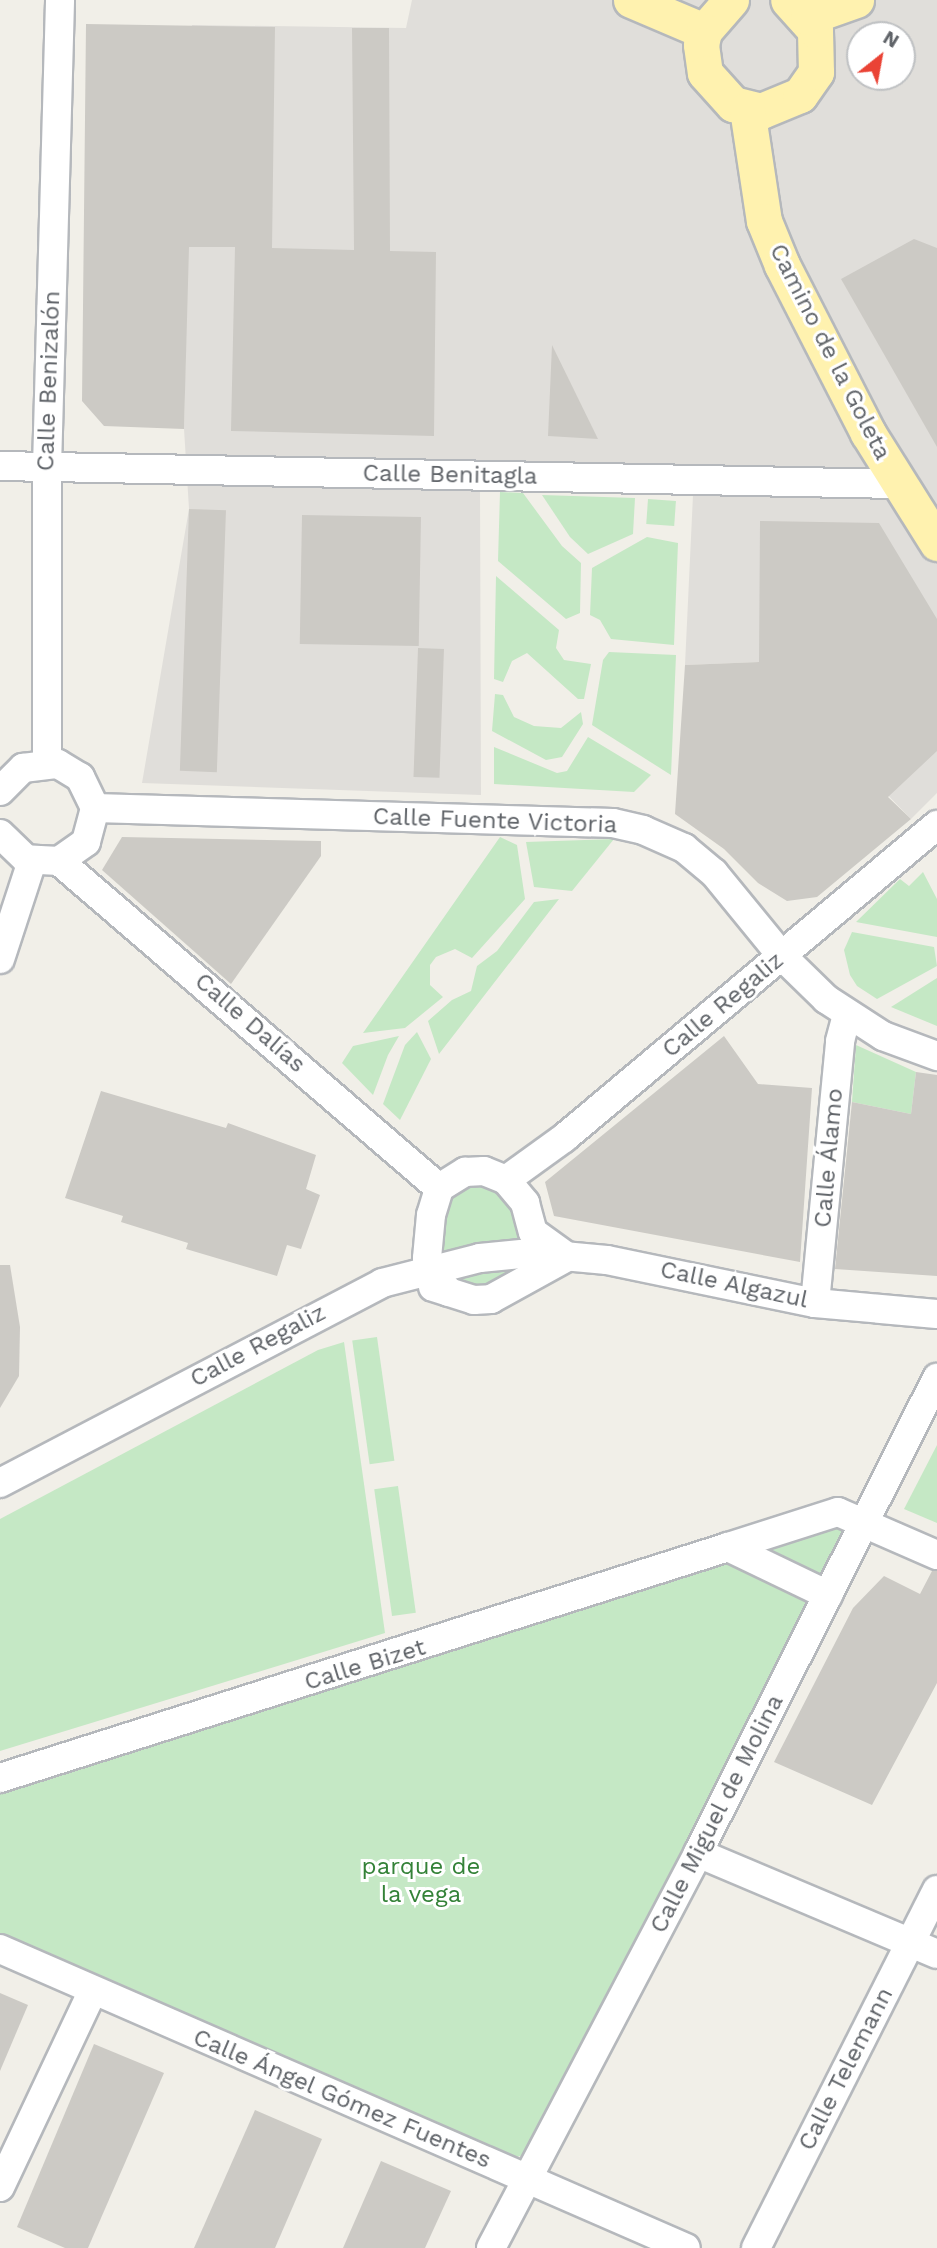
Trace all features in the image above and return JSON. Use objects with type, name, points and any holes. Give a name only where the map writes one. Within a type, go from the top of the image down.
[{"type":"main road","points":[[631,0],[704,31]]},
{"type":"main road","points":[[731,0],[704,31],[701,59],[712,86],[747,109],[782,106],[809,85],[819,58],[798,9],[856,0]]},
{"type":"main road","name":"Camino de la Goleta","points":[[747,109],[764,221],[782,265],[824,351],[899,484],[937,543]]},
{"type":"street","name":"Calle Benizalón","points":[[47,763],[47,467],[60,0]]},
{"type":"street","name":"Calle Benitagla","points":[[0,466],[899,484]]},
{"type":"street","points":[[0,791],[23,768],[47,763],[80,777],[95,808],[86,842],[59,861],[19,860]]},
{"type":"street","name":"Calle Fuente Victoria","points":[[95,808],[612,823],[643,830],[698,859],[782,956],[847,1015],[883,1036],[937,1056]]},
{"type":"street","name":"Calle Regaliz","points":[[506,1180],[564,1138],[937,825]]},
{"type":"street","points":[[0,834],[19,860],[0,959]]},
{"type":"street","name":"Calle Dalías","points":[[59,861],[439,1188]]},
{"type":"street","name":"Calle Álamo","points":[[815,1303],[840,1041],[847,1015]]},
{"type":"street","points":[[400,1277],[474,1300],[507,1294],[528,1266],[525,1203],[506,1180],[484,1171],[465,1172],[439,1188],[431,1215],[429,1257],[449,1292]]},
{"type":"street","points":[[528,1222],[539,1236],[568,1256]]},
{"type":"street","name":"Calle Algazul","points":[[528,1266],[568,1256],[607,1259],[815,1303],[937,1314]]},
{"type":"street","name":"Calle Regaliz","points":[[0,1483],[310,1317],[400,1277],[429,1257],[528,1266]]},
{"type":"street","name":"Calle Miguel de Molina","points":[[491,2248],[698,1853],[937,1378]]},
{"type":"street","name":"Calle Bizet","points":[[0,1777],[838,1511],[937,1555]]},
{"type":"street","points":[[728,1547],[828,1595]]},
{"type":"street","points":[[698,1853],[937,1954]]},
{"type":"street","name":"Calle Telemann","points":[[756,2248],[937,1890]]},
{"type":"street","name":"Calle Ángel Gómez Fuentes","points":[[0,1949],[92,1992],[686,2248]]},
{"type":"street","points":[[0,2186],[92,1992]]},
{"type":"shaded area","points":[[412,0],[937,0],[937,793],[911,819],[759,662],[685,665],[693,495],[480,488],[481,795],[142,783],[189,509],[184,429],[192,25],[406,28]]},
{"type":"green space","points":[[500,492],[523,493],[562,546],[581,563],[580,613],[566,619],[498,561]]},
{"type":"green space","points":[[542,495],[635,498],[633,534],[588,554],[570,537]]},
{"type":"green space","points":[[648,499],[676,501],[674,526],[646,524]]},
{"type":"green space","points":[[647,537],[678,543],[674,645],[611,639],[600,620],[590,615],[592,568]]},
{"type":"green space","points":[[496,576],[559,630],[556,648],[564,660],[591,664],[584,699],[578,699],[527,653],[512,661],[503,682],[494,679]]},
{"type":"green space","points":[[609,652],[676,655],[671,775],[592,725],[603,660]]},
{"type":"green space","points":[[495,694],[503,695],[514,717],[534,726],[561,728],[581,712],[583,724],[562,757],[546,760],[492,731]]},
{"type":"green space","points":[[588,737],[651,775],[634,792],[494,784],[494,747],[557,773],[567,771]]},
{"type":"green space","points":[[500,837],[517,845],[525,899],[472,958],[455,949],[436,957],[430,965],[430,985],[443,997],[405,1028],[363,1033]]},
{"type":"green space","points":[[614,839],[572,891],[534,887],[526,842]]},
{"type":"green space","points":[[923,872],[937,899],[937,937],[856,922],[900,879],[909,886]]},
{"type":"green space","points":[[559,899],[439,1054],[428,1021],[452,1000],[471,991],[477,966],[497,951],[534,902]]},
{"type":"green space","points":[[852,932],[934,947],[937,966],[877,999],[857,986],[850,975],[844,950]]},
{"type":"green space","points":[[937,978],[937,1026],[891,1007]]},
{"type":"green space","points":[[417,1032],[431,1059],[400,1120],[383,1104],[405,1045]]},
{"type":"green space","points":[[399,1036],[388,1055],[373,1095],[342,1063],[353,1046]]},
{"type":"green space","points":[[856,1045],[916,1072],[911,1114],[852,1102]]},
{"type":"green space","points":[[472,1183],[495,1186],[513,1207],[522,1238],[516,1243],[441,1254],[440,1222],[451,1195]]},
{"type":"green space","points":[[513,1269],[488,1290],[448,1278],[477,1272]]},
{"type":"green space","points":[[377,1337],[394,1461],[370,1464],[352,1340]]},
{"type":"green space","points":[[344,1342],[385,1633],[0,1751],[0,1519],[318,1350]]},
{"type":"green space","points":[[937,1445],[937,1523],[904,1509]]},
{"type":"green space","points":[[398,1486],[416,1613],[392,1616],[374,1489]]},
{"type":"green space","name":"parque de la vega","points":[[840,1518],[848,1535],[523,2155],[514,2158],[0,1937],[0,1788]]},
{"type":"building","points":[[86,24],[275,27],[272,248],[354,250],[352,28],[389,28],[390,251],[436,252],[434,436],[231,431],[235,247],[189,247],[184,429],[104,426],[82,401]]},
{"type":"building","points":[[914,239],[937,248],[937,447],[841,279]]},
{"type":"building","points":[[552,345],[598,439],[548,436]]},
{"type":"building","points":[[189,509],[226,510],[217,772],[180,771]]},
{"type":"building","points":[[302,515],[421,517],[419,646],[300,644]]},
{"type":"building","points":[[760,521],[879,523],[937,619],[937,751],[888,797],[911,819],[817,897],[787,901],[758,883],[724,849],[675,814],[685,665],[759,662]]},
{"type":"building","points":[[418,648],[444,649],[439,778],[413,777]]},
{"type":"building","points":[[122,837],[321,841],[321,856],[231,984],[102,870]]},
{"type":"building","points":[[724,1036],[758,1084],[812,1088],[800,1262],[554,1216],[545,1182]]},
{"type":"building","points":[[916,1072],[937,1075],[937,1276],[835,1269],[852,1102],[911,1114]]},
{"type":"building","points":[[101,1091],[226,1128],[228,1123],[316,1155],[306,1189],[320,1195],[301,1249],[287,1245],[277,1276],[186,1249],[188,1243],[121,1222],[123,1216],[65,1198]]},
{"type":"building","points":[[0,1265],[10,1265],[20,1327],[19,1376],[0,1408]]},
{"type":"building","points":[[932,1571],[937,1571],[937,1683],[872,1805],[774,1762],[853,1608],[884,1576],[920,1594]]},
{"type":"building","points":[[0,1993],[28,2005],[0,2071]]},
{"type":"building","points":[[94,2044],[164,2073],[88,2248],[65,2248],[17,2227]]},
{"type":"building","points":[[255,2110],[322,2139],[275,2248],[194,2248]]},
{"type":"building","points":[[381,2161],[451,2191],[425,2248],[343,2248]]}]
